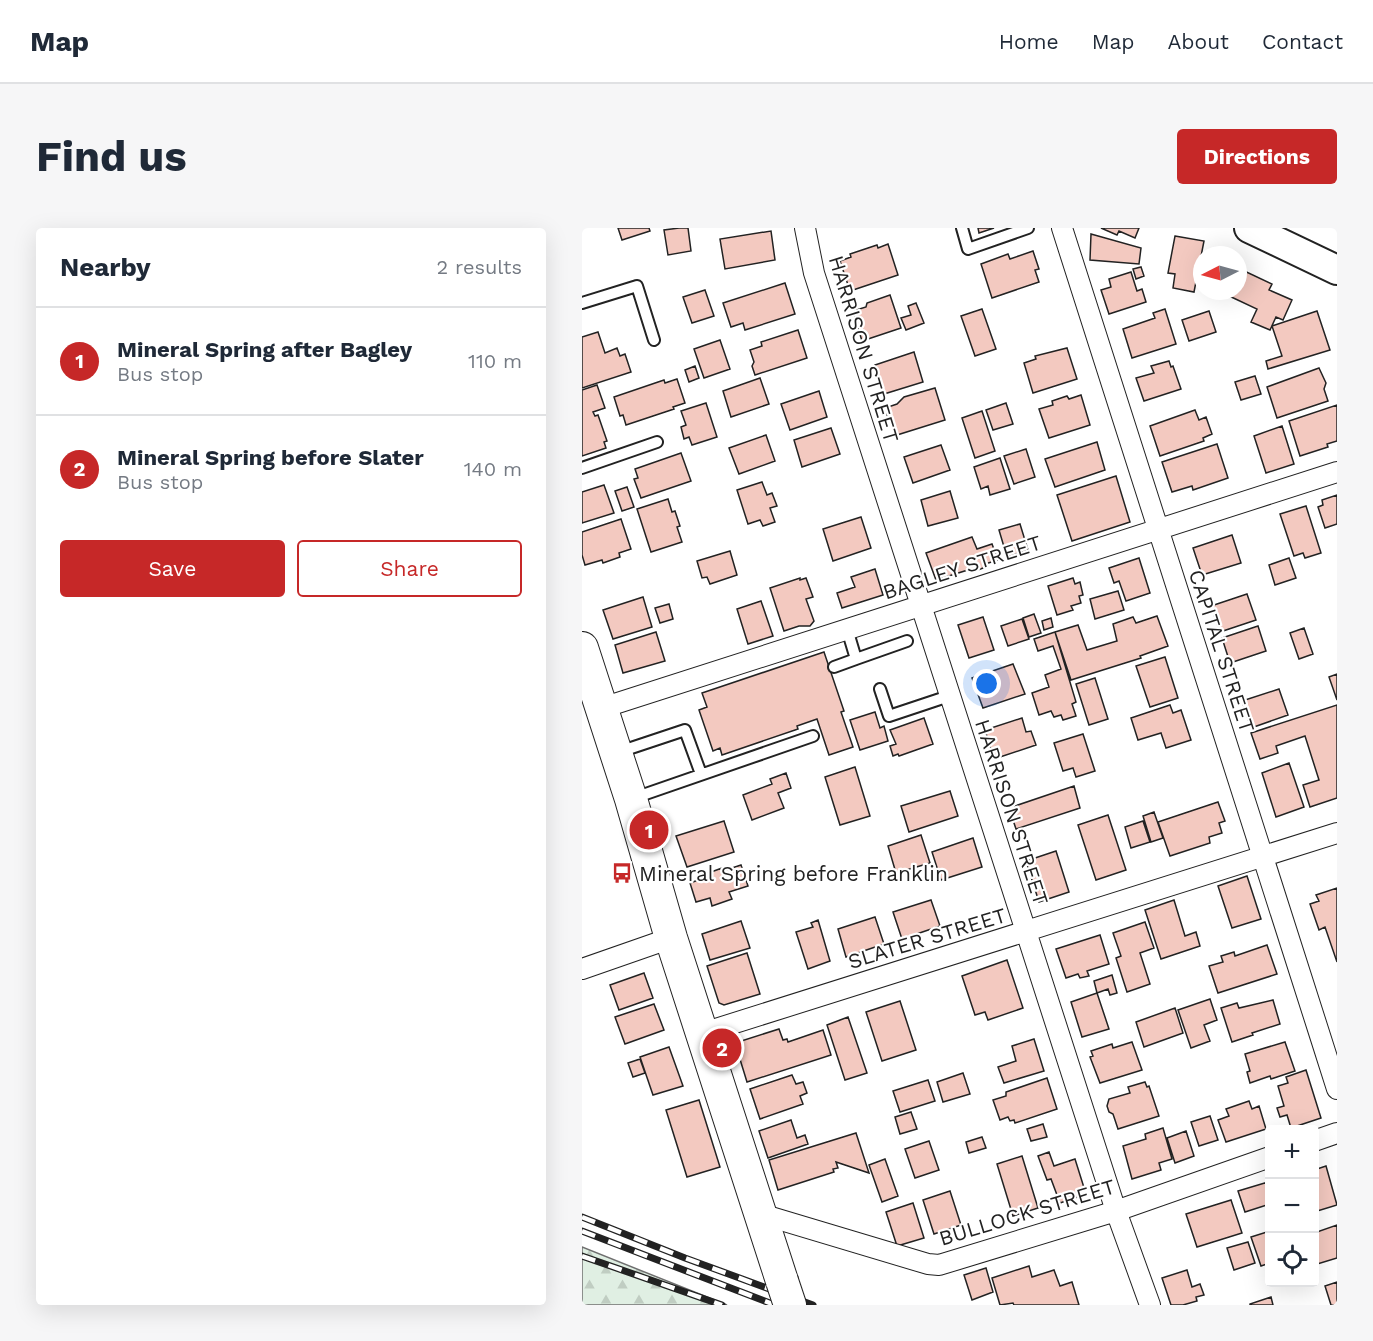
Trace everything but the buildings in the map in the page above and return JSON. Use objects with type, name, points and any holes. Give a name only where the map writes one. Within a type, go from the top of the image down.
[{"type":"main road","points":[[1249,228],[1337,270]]},
{"type":"main road","points":[[582,648],[786,1293]]},
{"type":"street","name":"HARRISON STREET","points":[[805,228],[814,273],[920,606],[1116,1211],[1150,1305]]},
{"type":"street","name":"CAPITAL STREET","points":[[1062,228],[1156,530],[1264,857],[1337,1089]]},
{"type":"street","name":"BAGLEY STREET","points":[[602,708],[1337,472]]},
{"type":"street","name":"SLATER STREET","points":[[703,1033],[1337,833]]},
{"type":"street","points":[[582,969],[672,938]]},
{"type":"street","points":[[1319,1139],[1337,1133]]},
{"type":"street","name":"BULLOCK STREET","points":[[761,1214],[928,1264],[939,1265],[1116,1211],[1265,1158]]},
{"type":"lane","points":[[962,228],[968,249],[1028,228]]},
{"type":"lane","points":[[582,303],[637,286],[654,340]]},
{"type":"lane","points":[[582,468],[657,442]]},
{"type":"lane","points":[[847,629],[856,659]]},
{"type":"lane","points":[[834,667],[907,641]]},
{"type":"lane","points":[[880,689],[889,716],[949,696]]},
{"type":"lane","points":[[616,753],[686,730],[701,774]]},
{"type":"lane","points":[[631,799],[813,736]]},
{"type":"green space","points":[[582,1247],[727,1305],[582,1305]]},
{"type":"railway","points":[[582,1217],[813,1305]]},
{"type":"railway","points":[[582,1231],[775,1305]]},
{"type":"railway","points":[[582,1256],[722,1305]]},
{"type":"place","name":"Mineral Spring after Bagley","points":[[649,830]]},
{"type":"place","name":"Mineral Spring before Franklin","points":[[622,873]]},
{"type":"place","name":"Mineral Spring before Slater","points":[[722,1048]]}]
